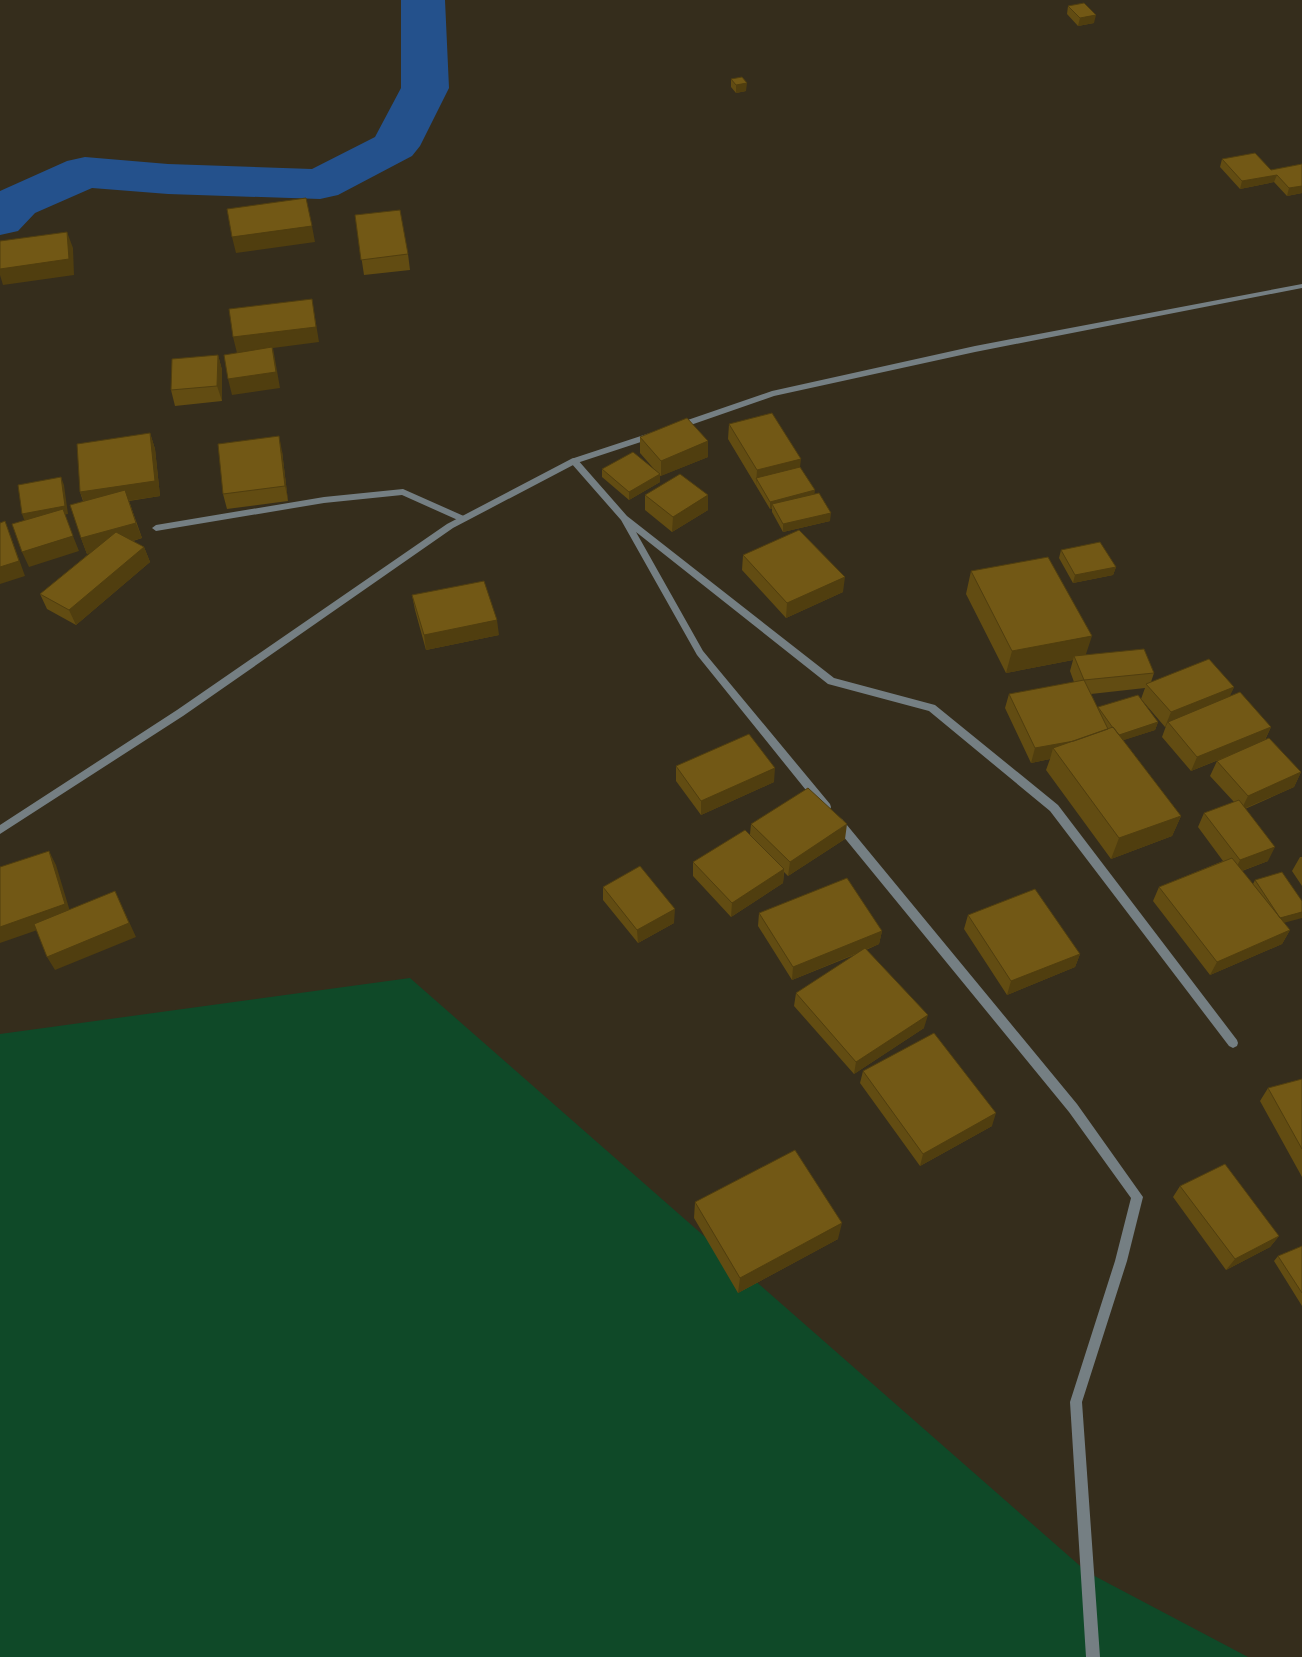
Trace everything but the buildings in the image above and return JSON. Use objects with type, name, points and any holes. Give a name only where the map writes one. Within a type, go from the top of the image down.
[{"type":"street","points":[[668,429],[792,390],[975,349],[1302,286]]},
{"type":"street","points":[[0,830],[180,713],[450,526],[574,461],[659,432]]},
{"type":"street","points":[[574,461],[624,518],[830,681],[932,708],[1054,808],[1233,1043]]},
{"type":"street","points":[[156,528],[324,500],[403,492],[463,519]]},
{"type":"street","points":[[624,518],[700,653],[1073,1108],[1137,1197],[1122,1261],[1076,1402],[1093,1657]]},
{"type":"green space","points":[[410,978],[1087,1572],[1248,1657],[0,1657],[0,1034]]},
{"type":"waterway","points":[[0,220],[17,202],[85,172],[168,179],[320,184],[395,146],[425,88],[423,0]]}]
